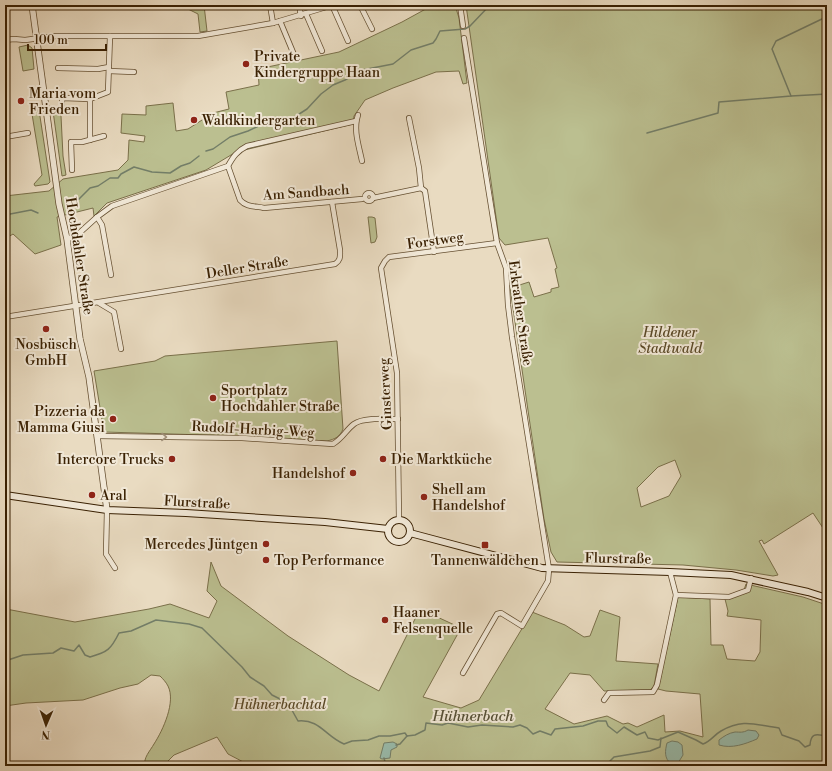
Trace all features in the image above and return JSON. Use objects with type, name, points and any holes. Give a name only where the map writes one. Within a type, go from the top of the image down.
[{"type":"main road","name":"Flurstraße","points":[[5,495],[107,510],[325,522],[388,529]]},
{"type":"main road","points":[[399,520],[404,520],[407,523],[410,528],[410,534],[406,540],[398,542],[391,539],[388,529],[392,522],[399,520]]},
{"type":"main road","name":"Flurstraße","points":[[410,534],[532,566],[549,569],[716,574],[750,578],[827,598]]},
{"type":"street","name":"Hochdahler Straße","points":[[32,5],[59,204],[67,239],[80,340],[89,377],[107,510]]},
{"type":"street","points":[[270,5],[273,23]]},
{"type":"street","points":[[299,5],[322,51]]},
{"type":"street","points":[[360,5],[372,30]]},
{"type":"street","points":[[460,5],[463,26]]},
{"type":"street","points":[[5,40],[56,36],[198,36],[280,22],[330,6],[348,41]]},
{"type":"street","points":[[280,22],[296,57]]},
{"type":"street","points":[[62,108],[62,98],[90,99],[108,92],[110,36]]},
{"type":"street","name":"Erkrather Straße","points":[[464,38],[497,243],[506,268],[511,331],[549,569]]},
{"type":"street","points":[[58,68],[109,69],[134,72]]},
{"type":"street","points":[[72,170],[71,142],[82,142],[90,138],[90,99]]},
{"type":"street","points":[[358,115],[356,121],[356,133],[362,161]]},
{"type":"street","points":[[409,118],[419,168],[421,188],[425,191],[434,252]]},
{"type":"street","points":[[67,239],[76,236],[112,206],[228,166],[239,150],[247,146],[356,121]]},
{"type":"street","points":[[5,137],[28,133]]},
{"type":"street","name":"Am Sandbach","points":[[228,166],[240,200],[243,204],[264,208],[362,199]]},
{"type":"street","points":[[373,198],[421,188]]},
{"type":"street","name":"Deller Straße","points":[[5,317],[335,264],[340,258],[340,250],[332,202]]},
{"type":"street","points":[[97,217],[102,225],[111,275]]},
{"type":"street","name":"Forstweg","points":[[381,268],[389,257],[497,243]]},
{"type":"street","name":"Ginsterweg","points":[[381,268],[397,373],[399,520]]},
{"type":"street","points":[[99,303],[114,312],[121,349]]},
{"type":"street","points":[[5,351],[5,368]]},
{"type":"street","name":"Rudolf-Harbig-Weg","points":[[97,436],[242,438],[333,444],[341,440],[355,423],[364,420],[398,419]]},
{"type":"street","points":[[107,510],[106,554],[115,568]]},
{"type":"street","points":[[5,560],[5,586]]},
{"type":"street","points":[[462,673],[497,614],[500,613],[522,626],[548,581],[549,569]]},
{"type":"street","points":[[604,700],[609,693],[653,692],[657,685],[676,595],[670,572]]},
{"type":"street","points":[[676,595],[729,598],[748,590],[750,578]]},
{"type":"green space","points":[[165,5],[204,5],[207,31],[200,32],[198,14],[186,8],[165,8]]},
{"type":"green space","points":[[433,5],[455,5],[459,18],[467,83],[463,84],[459,71],[436,72],[365,100],[354,116],[353,124],[236,152],[206,170],[107,203],[94,216],[93,208],[57,217],[61,245],[35,254],[13,234],[5,239],[5,196],[49,191],[63,179],[118,170],[128,160],[129,140],[144,142],[145,136],[121,133],[122,114],[146,115],[146,106],[173,103],[176,131],[188,129],[213,113],[229,109],[226,92],[259,85],[258,69],[339,52],[402,22]]},
{"type":"green space","name":"Hildener Stadtwald","points":[[466,5],[827,5],[827,534],[813,513],[764,544],[762,540],[759,541],[778,575],[773,576],[736,570],[683,565],[557,562],[551,552],[544,519],[510,288],[529,282],[534,297],[551,292],[551,289],[559,287],[555,269],[557,268],[548,238],[505,245],[499,238]],"holes":[[[675,460],[681,476],[669,496],[641,507],[637,488],[658,467]]]},
{"type":"green space","points":[[28,45],[32,48],[34,69],[23,71],[19,47]]},
{"type":"green space","points":[[36,110],[39,110],[50,182],[48,184],[35,186],[34,184],[42,175],[32,114]]},
{"type":"green space","points":[[53,111],[56,111],[61,116],[63,156],[66,175],[62,176]]},
{"type":"green space","points":[[368,217],[375,218],[377,237],[375,242],[371,243]]},
{"type":"green space","points":[[337,341],[343,429],[339,436],[327,441],[240,436],[104,432],[94,371],[155,361],[165,356]]},
{"type":"green space","name":"Hühnerbachtal","points":[[211,562],[221,586],[288,636],[349,675],[379,691],[420,609],[461,628],[423,697],[461,708],[479,700],[532,612],[565,625],[584,637],[590,636],[600,610],[620,617],[616,661],[658,664],[654,686],[650,690],[604,691],[590,675],[570,673],[545,709],[574,724],[607,716],[623,724],[628,723],[637,727],[664,715],[665,732],[680,731],[703,737],[700,694],[658,689],[678,597],[710,599],[711,645],[723,645],[727,659],[755,661],[760,652],[761,620],[727,616],[728,611],[725,599],[743,593],[746,584],[803,597],[827,605],[827,766],[251,766],[228,754],[217,737],[174,755],[163,766],[145,766],[146,757],[158,738],[169,708],[170,693],[167,685],[160,676],[151,675],[138,684],[83,700],[26,703],[5,706],[6,609],[75,622],[170,604],[209,618],[217,601],[207,591]]},
{"type":"shaded area","points":[[748,730],[756,731],[759,735],[757,739],[734,746],[719,745],[719,740],[727,735],[733,732],[743,732]]},
{"type":"shaded area","points":[[672,741],[678,742],[682,745],[683,755],[678,763],[671,764],[666,757],[666,752],[667,743]]},
{"type":"shaded area","points":[[393,742],[397,744],[397,747],[391,750],[390,758],[380,758],[384,743]]},
{"type":"waterway","points":[[206,151],[213,149],[230,137],[263,124],[285,123],[307,109],[321,94],[333,85],[362,70],[393,64],[411,50],[433,43],[440,31],[465,29],[470,26],[490,5]]},
{"type":"waterway","points":[[647,133],[718,113],[719,102],[791,96],[772,49],[776,41],[824,18],[827,18]]},
{"type":"waterway","points":[[791,96],[827,94]]},
{"type":"waterway","points":[[72,206],[90,188],[98,186],[110,178],[118,178],[121,174],[134,167],[152,172],[170,173],[181,166],[190,163],[199,156]]},
{"type":"waterway","points":[[5,215],[31,210],[38,213]]},
{"type":"waterway","name":"Hühnerbach","points":[[5,661],[23,655],[53,653],[61,648],[74,651],[79,645],[85,655],[90,657],[108,649],[114,643],[119,633],[131,631],[156,620],[189,624],[202,628],[242,667],[250,677],[264,686],[272,695],[288,703],[298,721],[306,721],[317,725],[337,741],[344,744],[352,741],[368,740],[379,736],[390,736],[405,733],[407,736],[415,735],[425,730],[426,723],[442,725],[448,723],[468,727],[482,725],[513,727],[520,725],[527,728],[533,734],[540,731],[551,735],[555,729],[583,726],[598,721],[606,721],[608,726],[617,733],[624,727],[637,735],[645,732],[648,738],[658,740],[678,732],[703,744],[721,731],[729,727],[743,724],[756,724],[779,728],[782,735],[799,741],[805,747],[810,745],[813,736],[827,736]]},
{"type":"waterway","points":[[396,745],[400,744],[407,736]]},
{"type":"waterway","points":[[606,766],[614,757],[650,751],[660,747],[661,738]]},
{"type":"waterway","points":[[384,758],[386,766]]},
{"type":"place","name":"Private Kindergruppe Haan","points":[[246,64]]},
{"type":"place","name":"Maria vom Frieden","points":[[21,101]]},
{"type":"place","name":"Waldkindergarten","points":[[194,120]]},
{"type":"place","name":"Nosbüsch GmbH","points":[[46,329]]},
{"type":"place","name":"Sportplatz Hochdahler Straße","points":[[213,398]]},
{"type":"place","name":"Pizzeria da Mamma Giusi","points":[[113,419]]},
{"type":"place","name":"Intercore Trucks","points":[[172,459]]},
{"type":"place","name":"Die Marktküche","points":[[383,459]]},
{"type":"place","name":"Handelshof","points":[[353,473]]},
{"type":"place","name":"Aral","points":[[92,495]]},
{"type":"place","name":"Shell am Handelshof","points":[[424,497]]},
{"type":"place","name":"Mercedes Jüntgen","points":[[266,544]]},
{"type":"place","name":"Tannenwäldchen","points":[[485,545]]},
{"type":"place","name":"Top Performance","points":[[266,560]]},
{"type":"place","name":"Haaner Felsenquelle","points":[[385,620]]}]
